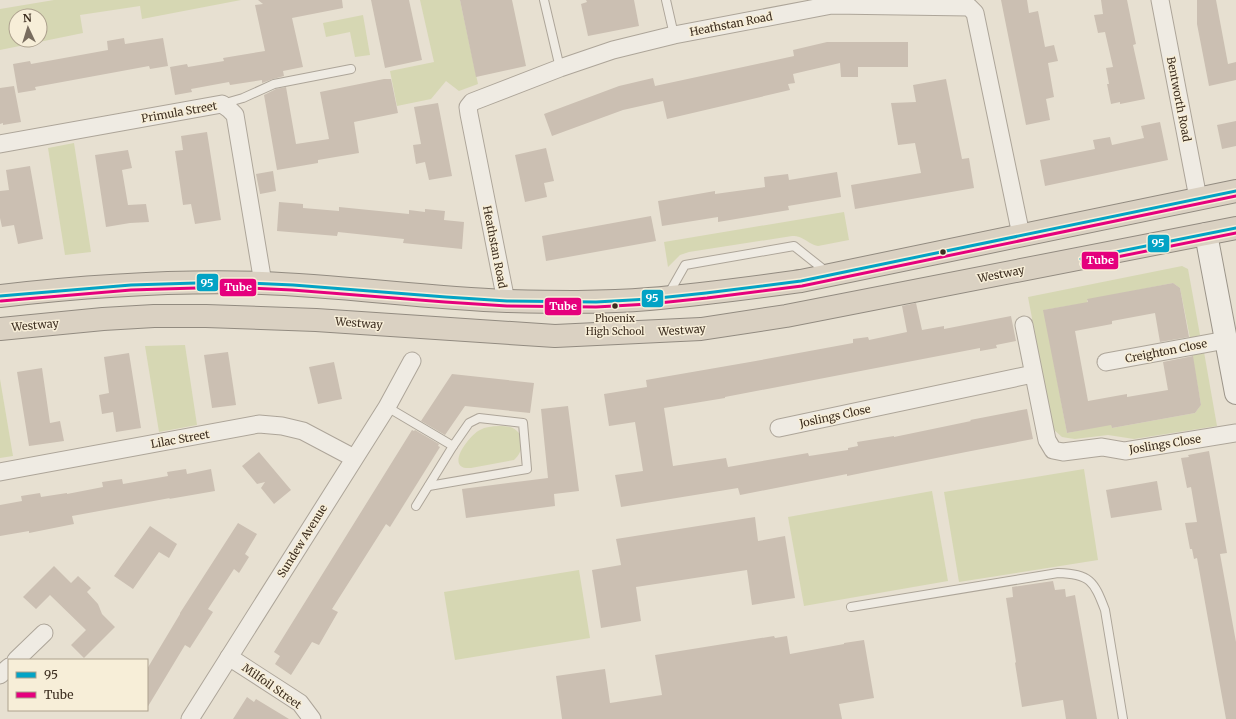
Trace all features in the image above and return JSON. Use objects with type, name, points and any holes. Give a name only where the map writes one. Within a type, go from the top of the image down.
[{"type":"highway","points":[[0,296],[103,286],[180,282],[263,283],[506,301],[585,302],[647,300],[728,292],[801,281],[1236,191]]},
{"type":"highway","name":"Westway","points":[[0,329],[103,319],[154,316],[206,316],[264,317],[555,336],[702,329],[786,316],[1236,228]]},
{"type":"street","name":"Bentworth Road","points":[[1160,0],[1198,198]]},
{"type":"street","name":"Heathstan Road","points":[[506,301],[470,122],[468,107],[472,102],[560,68],[613,50],[674,35],[832,5],[920,3],[969,7],[975,14],[1021,236]]},
{"type":"street","name":"Primula Street","points":[[0,144],[222,104],[235,116],[263,283]]},
{"type":"street","points":[[1206,234],[1236,393]]},
{"type":"street","name":"Joslings Close","points":[[1024,325],[1047,440],[1053,450],[1063,452],[1102,448],[1124,451],[1236,433]]},
{"type":"street","name":"Creighton Close","points":[[1106,362],[1226,340]]},
{"type":"street","name":"Sundew Avenue","points":[[190,719],[387,407],[412,361]]},
{"type":"street","name":"Joslings Close","points":[[779,428],[1033,374]]},
{"type":"street","name":"Lilac Street","points":[[0,472],[259,424],[282,426],[303,431],[354,458]]},
{"type":"street","points":[[17,659],[44,633]]},
{"type":"street","name":"Milfoil Street","points":[[229,657],[300,703],[312,719]]},
{"type":"street","points":[[0,675],[8,668]]},
{"type":"lane","points":[[544,0],[560,68]]},
{"type":"lane","points":[[666,0],[674,35]]},
{"type":"lane","points":[[222,104],[244,98],[274,84],[351,69]]},
{"type":"lane","points":[[667,297],[685,265],[794,246],[831,275]]},
{"type":"lane","points":[[387,407],[453,446]]},
{"type":"lane","points":[[416,506],[453,446],[470,423],[480,418],[523,422],[527,469],[429,486]]},
{"type":"lane","points":[[851,607],[1058,573],[1075,574],[1092,582],[1105,610],[1123,719]]},
{"type":"green space","points":[[54,0],[241,0],[142,19],[140,6],[80,15],[83,33],[48,40],[48,8],[8,8],[8,48],[10,48],[0,50],[0,9]]},
{"type":"green space","points":[[420,0],[460,0],[478,84],[459,91],[446,81],[431,99],[397,106],[390,71],[434,62]]},
{"type":"green space","points":[[363,15],[370,55],[355,57],[350,32],[326,37],[323,23]]},
{"type":"green space","points":[[74,143],[91,252],[65,255],[48,148]]},
{"type":"green space","points":[[844,212],[849,240],[818,246],[811,244],[800,237],[792,236],[689,252],[680,255],[668,267],[664,242]]},
{"type":"green space","points":[[1182,266],[1188,269],[1200,335],[1190,338],[1180,288],[1173,283],[1087,300],[1088,304],[1044,310],[1067,433],[1111,424],[1112,428],[1195,413],[1201,405],[1192,354],[1204,352],[1217,426],[1134,439],[1108,435],[1075,439],[1062,437],[1053,429],[1028,297]]},
{"type":"green space","points":[[185,345],[197,425],[159,432],[145,346]]},
{"type":"green space","points":[[0,379],[13,456],[0,458]]},
{"type":"green space","points":[[499,426],[513,428],[520,434],[522,446],[519,454],[514,460],[471,468],[463,467],[459,464],[461,452],[475,433],[486,427]]},
{"type":"green space","points":[[1084,469],[1098,560],[959,582],[944,492]]},
{"type":"green space","points":[[932,491],[948,581],[804,606],[788,517]]},
{"type":"green space","points":[[579,570],[590,638],[455,660],[444,592]]},
{"type":"building","points":[[258,0],[342,0],[343,8],[292,18],[303,67],[283,71],[284,76],[262,83],[262,80],[230,85],[229,82],[191,89],[192,92],[175,95],[170,67],[187,64],[188,67],[224,61],[223,58],[265,51],[255,5],[263,4]]},
{"type":"building","points":[[371,0],[409,0],[422,60],[385,68]]},
{"type":"building","points":[[460,0],[512,0],[526,66],[476,77]]},
{"type":"building","points":[[586,0],[634,0],[639,26],[588,36],[581,4],[587,2]]},
{"type":"building","points":[[1001,0],[1027,0],[1029,13],[1038,11],[1045,47],[1054,45],[1058,61],[1048,63],[1054,97],[1046,99],[1050,120],[1026,125]]},
{"type":"building","points":[[1101,0],[1127,0],[1136,44],[1133,45],[1145,99],[1120,104],[1120,102],[1111,104],[1107,84],[1109,84],[1106,68],[1113,67],[1105,32],[1098,33],[1094,15],[1103,14]]},
{"type":"building","points":[[1197,0],[1216,0],[1228,64],[1236,62],[1236,80],[1209,86],[1197,24]]},
{"type":"building","points":[[124,38],[125,44],[163,38],[168,66],[150,69],[149,66],[35,87],[36,90],[18,93],[13,64],[30,61],[31,64],[108,50],[107,41]]},
{"type":"building","points":[[827,42],[908,42],[908,67],[858,67],[858,77],[841,77],[840,63],[793,74],[795,83],[788,84],[790,90],[667,119],[663,101],[623,110],[552,136],[544,114],[619,86],[653,78],[655,86],[794,56],[793,50]]},
{"type":"building","points":[[384,79],[391,79],[398,113],[354,122],[359,153],[318,160],[318,163],[277,170],[264,95],[276,89],[286,87],[296,144],[329,139],[320,92]]},
{"type":"building","points":[[946,79],[962,159],[969,158],[974,188],[855,209],[851,185],[921,173],[915,143],[898,145],[891,103],[916,102],[913,85]]},
{"type":"building","points":[[14,86],[21,122],[3,125],[3,123],[0,124],[0,88]]},
{"type":"building","points":[[438,103],[452,176],[429,180],[425,162],[416,164],[413,145],[421,144],[414,107]]},
{"type":"building","points":[[1236,121],[1236,146],[1222,149],[1217,125]]},
{"type":"building","points":[[1160,122],[1168,160],[1045,186],[1040,160],[1095,149],[1093,140],[1110,137],[1112,145],[1144,138],[1141,126]]},
{"type":"building","points":[[207,132],[221,220],[195,224],[191,204],[183,205],[175,151],[183,150],[181,136]]},
{"type":"building","points":[[546,148],[554,181],[544,183],[547,197],[525,202],[515,155]]},
{"type":"building","points":[[128,150],[132,168],[122,170],[128,205],[146,204],[149,222],[130,223],[106,227],[95,155]]},
{"type":"building","points":[[30,166],[43,239],[18,244],[14,225],[2,227],[0,218],[0,191],[9,190],[6,170]]},
{"type":"building","points":[[273,171],[276,191],[260,194],[256,174]]},
{"type":"building","points":[[837,172],[841,197],[788,206],[789,210],[718,222],[718,217],[662,226],[658,201],[715,191],[715,194],[765,187],[764,177],[788,174],[789,180]]},
{"type":"building","points":[[279,202],[303,204],[303,208],[339,211],[339,207],[409,214],[409,210],[425,212],[425,209],[445,211],[444,220],[464,222],[462,249],[403,243],[404,239],[338,232],[337,236],[277,231]]},
{"type":"building","points":[[651,216],[656,241],[546,261],[542,236]]},
{"type":"building","points":[[1173,283],[1180,288],[1189,337],[1160,342],[1155,313],[1112,321],[1112,324],[1075,331],[1088,401],[1127,394],[1127,397],[1168,390],[1163,362],[1193,356],[1201,405],[1195,413],[1112,428],[1111,425],[1067,433],[1043,310],[1088,302],[1087,299]]},
{"type":"building","points":[[916,303],[922,330],[944,326],[944,329],[1011,316],[1016,341],[996,345],[997,348],[980,351],[980,348],[725,398],[664,408],[673,466],[726,458],[728,467],[808,453],[809,456],[848,450],[848,448],[858,446],[857,442],[894,437],[1027,409],[1033,439],[847,476],[847,474],[740,495],[738,488],[621,507],[615,475],[643,471],[635,422],[609,426],[604,394],[647,387],[646,380],[853,343],[853,339],[868,337],[869,340],[907,332],[902,306]]},
{"type":"building","points":[[228,352],[236,405],[212,408],[204,355]]},
{"type":"building","points":[[129,353],[141,428],[116,432],[113,412],[102,414],[99,395],[109,393],[104,357]]},
{"type":"building","points":[[334,362],[342,399],[318,404],[309,367]]},
{"type":"building","points":[[42,368],[50,423],[60,421],[64,441],[29,446],[17,372]]},
{"type":"building","points":[[452,374],[534,383],[530,413],[465,406],[445,435],[421,421]]},
{"type":"building","points":[[568,406],[579,491],[554,494],[555,506],[466,518],[462,489],[548,478],[541,409]]},
{"type":"building","points":[[412,430],[415,430],[439,444],[438,446],[440,447],[390,527],[386,524],[332,609],[338,612],[319,645],[312,642],[291,675],[275,664],[280,656],[274,652]]},
{"type":"building","points":[[1209,451],[1227,553],[1220,554],[1236,642],[1236,719],[1226,719],[1197,558],[1194,559],[1192,549],[1190,549],[1185,523],[1197,522],[1191,487],[1187,488],[1181,458],[1189,457],[1188,455]]},
{"type":"building","points":[[259,452],[291,490],[274,504],[261,488],[265,482],[257,484],[242,466]]},
{"type":"building","points":[[186,469],[187,474],[211,469],[215,491],[72,516],[74,524],[29,533],[29,531],[0,536],[0,505],[22,501],[21,496],[40,493],[41,497],[67,494],[103,487],[102,482],[122,479],[123,484],[168,476],[167,472]]},
{"type":"building","points":[[1157,481],[1162,510],[1111,518],[1106,490]]},
{"type":"building","points":[[755,517],[758,541],[785,536],[795,598],[752,605],[747,570],[636,587],[641,621],[601,628],[592,570],[621,565],[616,539]]},
{"type":"building","points":[[238,523],[257,534],[245,554],[249,557],[239,573],[234,569],[208,609],[213,612],[190,648],[185,645],[148,706],[148,667],[180,613]]},
{"type":"building","points":[[150,526],[177,544],[169,558],[159,552],[133,589],[114,576]]},
{"type":"building","points":[[54,566],[71,583],[78,576],[91,588],[87,592],[98,604],[102,614],[115,627],[84,658],[71,645],[86,630],[50,595],[36,609],[23,597]]},
{"type":"building","points":[[1053,581],[1055,590],[1065,589],[1066,597],[1075,595],[1097,719],[1066,719],[1063,700],[1022,707],[1006,598],[1013,597],[1012,587]]},
{"type":"building","points":[[774,636],[775,638],[787,636],[790,654],[864,640],[874,698],[839,704],[842,719],[562,719],[556,676],[605,669],[610,703],[662,695],[655,655]]},
{"type":"building","points":[[247,697],[254,702],[256,699],[289,719],[233,719]]},
{"type":"transit line","name":"95","points":[[0,296],[131,285],[229,282],[293,285],[507,301],[596,302],[649,299],[801,281],[1236,191]]},
{"type":"transit line","name":"Tube","points":[[1,301],[131,290],[229,287],[292,290],[507,306],[596,307],[649,304],[802,286],[1236,196]]},
{"type":"transit line","name":"95","points":[[1081,259],[1236,228]]},
{"type":"transit line","name":"Tube","points":[[1082,264],[1236,233]]},
{"type":"place","name":"Phoenix High School","points":[[615,306]]}]
